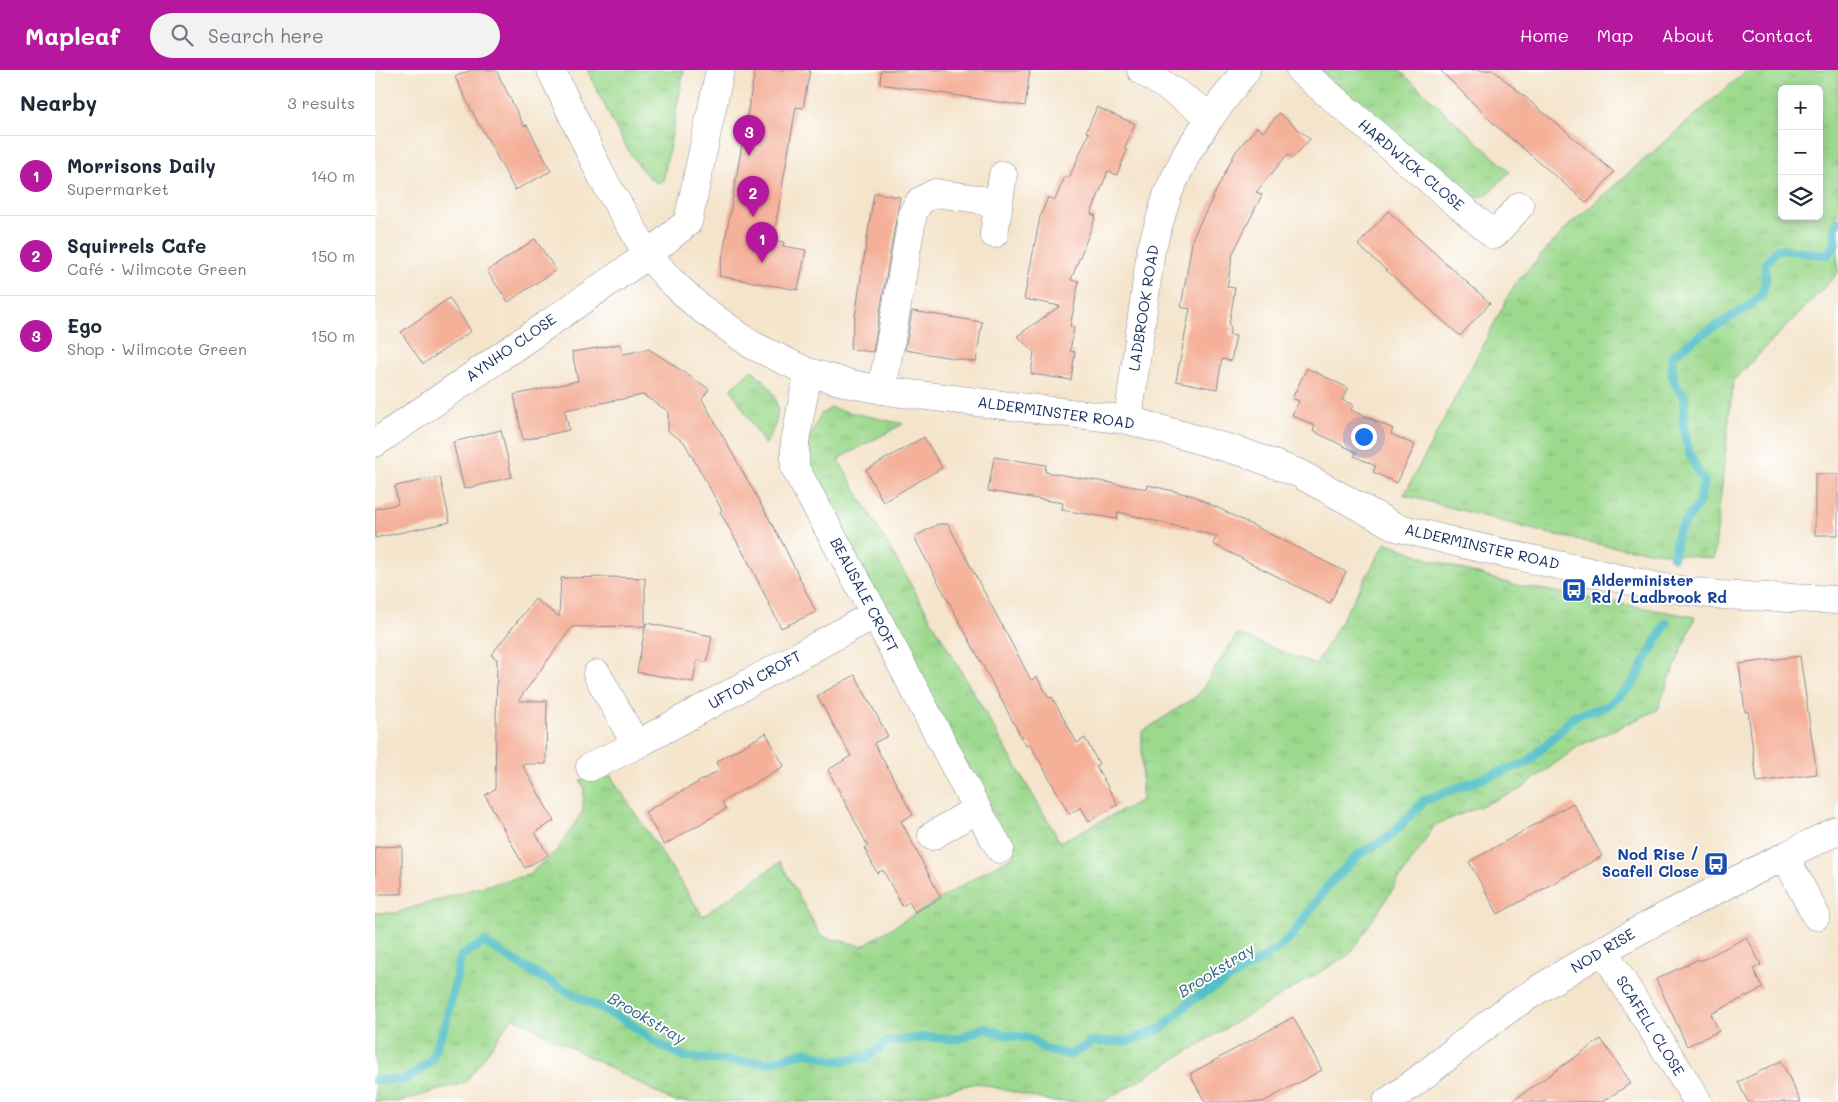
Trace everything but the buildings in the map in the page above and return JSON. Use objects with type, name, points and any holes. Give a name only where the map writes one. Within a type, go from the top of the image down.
[{"type":"street","name":"ALDERMINSTER ROAD","points":[[551,70],[603,179],[648,254],[670,280],[698,306],[752,345],[808,372],[882,390],[1128,420],[1245,452],[1298,473],[1395,526],[1463,544],[1658,587],[1719,595],[1838,600]]},
{"type":"street","name":"AYNHO CLOSE","points":[[377,438],[648,254],[687,222],[720,70]]},
{"type":"street","points":[[1141,70],[1211,116]]},
{"type":"street","name":"LADBROOK ROAD","points":[[1128,420],[1151,250],[1168,194],[1187,153],[1211,116],[1246,70]]},
{"type":"street","name":"HARDWICK CLOSE","points":[[1299,70],[1494,235],[1519,206]]},
{"type":"street","points":[[994,234],[1003,175]]},
{"type":"street","points":[[882,390],[913,213],[920,201],[935,193],[978,199],[997,206]]},
{"type":"street","name":"BEAUSALE CROFT","points":[[808,372],[795,442],[795,468],[1000,849]]},
{"type":"street","name":"UFTON CROFT","points":[[589,767],[636,745],[875,614]]},
{"type":"street","points":[[597,674],[636,745]]},
{"type":"street","points":[[933,836],[977,809]]},
{"type":"street","name":"NOD RISE","points":[[1387,1102],[1518,1002],[1603,950],[1659,918],[1838,830]]},
{"type":"street","points":[[1785,856],[1815,916]]},
{"type":"street","name":"SCAFELL CLOSE","points":[[1603,950],[1698,1102]]},
{"type":"green space","points":[[587,70],[684,70],[663,181],[657,183],[638,165],[618,132]]},
{"type":"green space","points":[[1320,70],[1399,70],[1510,172],[1487,195],[1474,197],[1451,188]]},
{"type":"green space","points":[[1747,70],[1838,70],[1838,273],[1733,381],[1714,559],[1607,546],[1546,533],[1404,495],[1515,284],[1568,226]]},
{"type":"green space","points":[[752,370],[769,387],[777,404],[775,423],[765,445],[731,389]]},
{"type":"green space","points":[[831,408],[903,424],[838,459],[1060,842],[1142,800],[1142,732],[1198,695],[1237,634],[1316,665],[1386,542],[1428,559],[1511,584],[1695,617],[1657,710],[1579,746],[1519,790],[1435,825],[1350,954],[1103,1102],[1053,1102],[977,1083],[893,1102],[675,1102],[513,1017],[466,1082],[398,1102],[375,1102],[375,913],[395,913],[480,887],[528,875],[557,850],[583,811],[584,788],[580,780],[610,775],[703,916],[780,862],[821,936],[862,946],[1015,855],[808,476],[805,446],[821,414]]},
{"type":"waterway","points":[[1673,557],[1678,532],[1698,505],[1704,481],[1693,461],[1686,441],[1684,420],[1685,397],[1677,388],[1674,379],[1672,356],[1699,336],[1748,307],[1762,295],[1766,279],[1765,264],[1777,249],[1828,255],[1836,243],[1835,226],[1838,222]]},
{"type":"waterway","name":"Brookstray","points":[[375,1080],[405,1080],[431,1061],[446,1022],[461,956],[484,942],[524,967],[626,1021],[657,1043],[685,1057],[769,1062],[806,1052],[835,1061],[865,1058],[887,1042],[927,1037],[958,1039],[984,1028],[1006,1035],[1029,1038],[1047,1050],[1070,1055],[1092,1042],[1130,1041],[1162,1028],[1192,1000],[1269,955],[1290,938],[1327,887],[1359,854],[1389,837],[1425,800],[1527,763],[1576,715],[1605,707],[1632,685],[1666,623]]},
{"type":"place","name":"Ego","points":[[749,156]]},
{"type":"place","name":"Squirrels Cafe","points":[[753,217]]},
{"type":"place","name":"Morrisons Daily","points":[[762,263]]},
{"type":"place","name":"Alderminister Rd / Ladbrook Rd","points":[[1574,590]]},
{"type":"place","name":"Nod Rise / Scafell Close","points":[[1716,864]]}]
